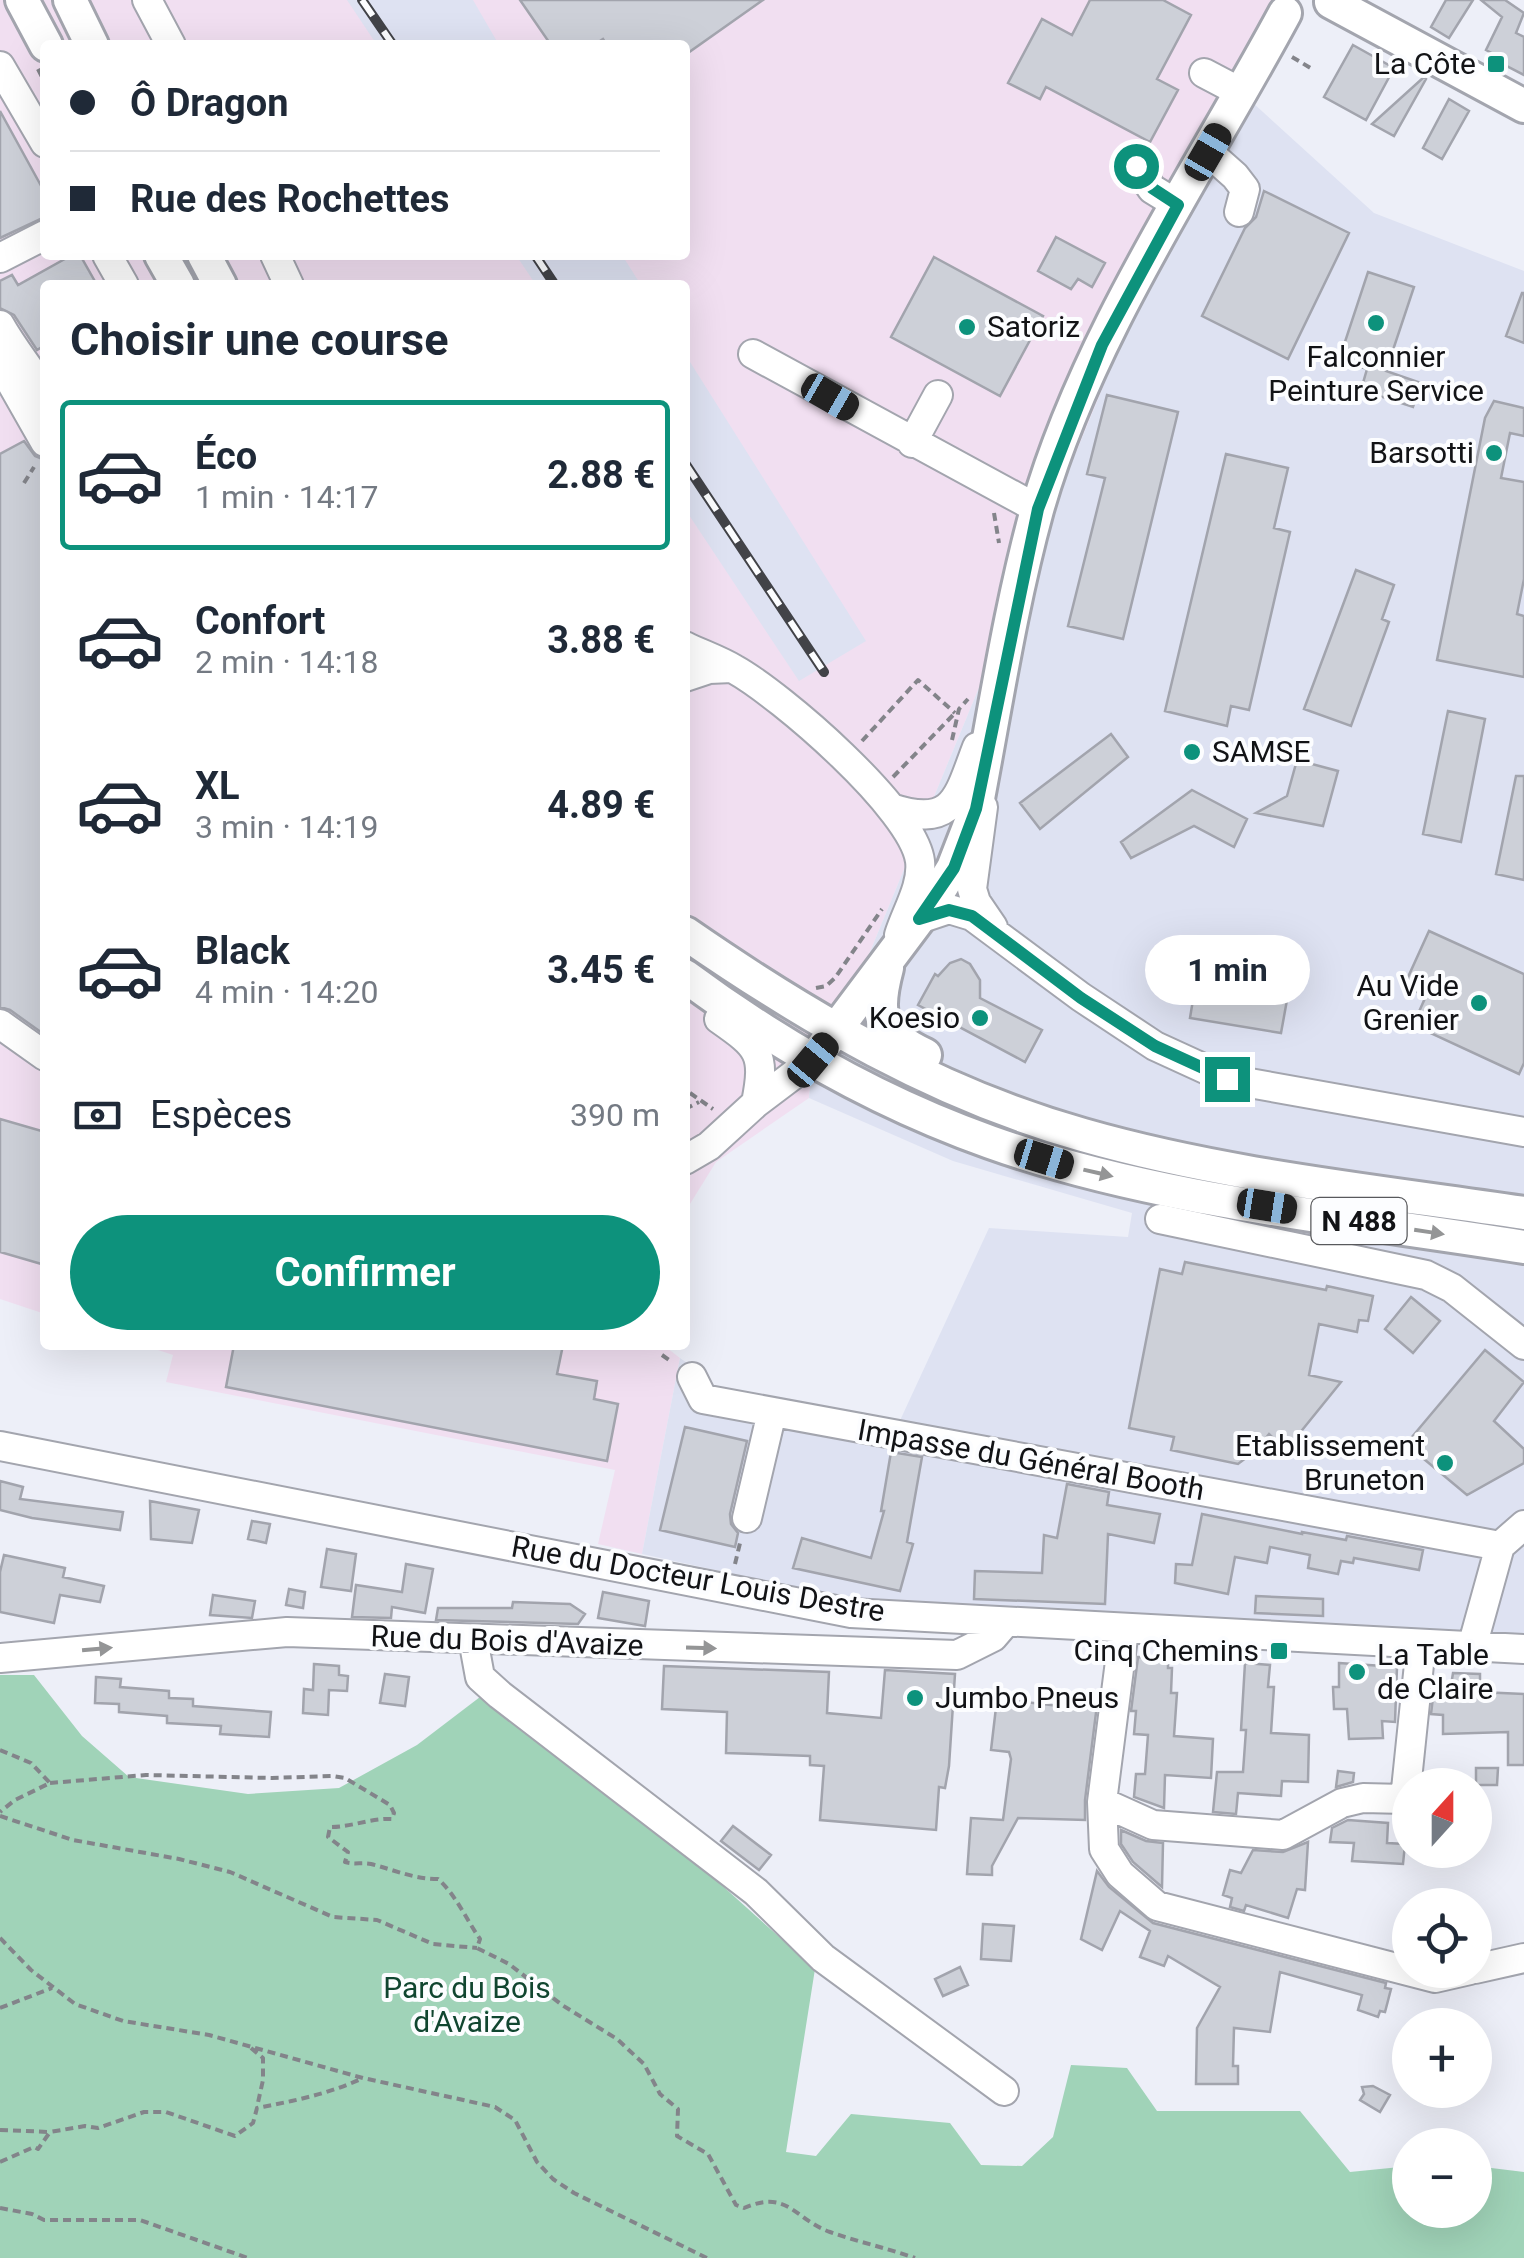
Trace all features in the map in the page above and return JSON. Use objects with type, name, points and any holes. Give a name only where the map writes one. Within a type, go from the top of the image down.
[{"type":"main road","points":[[22,0],[43,40]]},
{"type":"main road","points":[[70,0],[90,40]]},
{"type":"main road","points":[[813,1060],[954,868],[966,840],[982,775],[981,706],[1038,509],[1102,345],[1242,93],[1279,6],[1305,18],[1315,16],[1332,1],[1524,106]]},
{"type":"main road","name":"N 488","points":[[690,936],[837,1032],[939,1081],[1080,1134],[1199,1164],[1524,1213]]},
{"type":"main road","points":[[892,955],[880,1006],[885,1028],[892,1036],[1041,1108],[1080,1134]]},
{"type":"main road","points":[[690,962],[800,1029],[817,1036],[837,1032]]},
{"type":"main road","name":"N 488","points":[[690,980],[772,1037],[813,1060],[988,1142],[1072,1167],[1194,1194],[1524,1247]]},
{"type":"main road","points":[[813,1060],[829,1054],[842,1056],[920,1093],[1018,1130],[1044,1136],[1080,1134]]},
{"type":"street","points":[[148,0],[168,40]]},
{"type":"street","points":[[0,66],[40,134]]},
{"type":"street","points":[[1204,74],[1242,93]]},
{"type":"street","points":[[1208,152],[1236,176],[1244,189],[1238,212]]},
{"type":"street","points":[[1136,166],[1152,188],[1178,205]]},
{"type":"street","points":[[0,258],[40,238]]},
{"type":"street","points":[[0,324],[18,358],[28,364],[40,384]]},
{"type":"street","points":[[753,354],[1038,509]]},
{"type":"street","points":[[0,363],[40,454]]},
{"type":"street","points":[[912,443],[938,395]]},
{"type":"street","points":[[690,648],[734,668],[770,693],[888,797],[922,816],[948,808],[961,792],[979,741],[981,706]]},
{"type":"street","points":[[690,675],[734,668]]},
{"type":"street","points":[[982,775],[982,825],[972,889],[996,932]]},
{"type":"street","points":[[888,797],[912,838],[920,866],[892,955]]},
{"type":"street","points":[[919,919],[938,910],[960,910],[1155,1046],[1227,1079],[1524,1132]]},
{"type":"street","points":[[690,996],[754,1046],[762,1070],[756,1103]]},
{"type":"street","points":[[0,1024],[40,1052]]},
{"type":"street","points":[[690,1157],[709,1146],[756,1103],[813,1060]]},
{"type":"street","points":[[1160,1219],[1426,1274],[1452,1288],[1524,1345]]},
{"type":"street","name":"Impasse du Général Booth","points":[[692,1378],[702,1399],[1500,1546]]},
{"type":"street","points":[[747,1518],[772,1412]]},
{"type":"street","name":"Rue du Docteur Louis Destre","points":[[0,1446],[851,1613],[1472,1647],[1522,1653]]},
{"type":"street","points":[[1472,1647],[1500,1546],[1524,1526]]},
{"type":"street","name":"Rue du Bois d'Avaize","points":[[0,1658],[286,1632],[956,1656],[993,1637],[1004,1622]]},
{"type":"street","points":[[1124,1630],[1102,1802],[1104,1849],[1120,1874],[1157,1906],[1392,1967]]},
{"type":"street","points":[[473,1639],[480,1677],[756,1892],[823,1958],[1004,2091]]},
{"type":"street","points":[[1102,1802],[1153,1824],[1283,1835],[1342,1803],[1363,1798],[1405,1799],[1421,1645]]},
{"type":"street","points":[[1492,1966],[1524,1958]]},
{"type":"path","points":[[1288,55],[1314,70]]},
{"type":"path","points":[[24,483],[40,454]]},
{"type":"path","points":[[989,504],[1001,536],[997,554]]},
{"type":"path","points":[[852,752],[918,680],[957,711]]},
{"type":"path","points":[[888,797],[957,711],[981,706]]},
{"type":"path","points":[[952,744],[957,711]]},
{"type":"path","points":[[808,988],[826,986],[835,978],[887,902]]},
{"type":"path","points":[[690,1093],[712,1110],[717,1107]]},
{"type":"path","points":[[690,1107],[699,1102]]},
{"type":"path","points":[[729,1588],[747,1518]]},
{"type":"path","points":[[0,1750],[31,1762],[50,1783]]},
{"type":"path","points":[[477,1948],[480,1938],[438,1878],[418,1879],[365,1862],[345,1862],[348,1852],[328,1837],[330,1826],[392,1819],[394,1812],[390,1804],[345,1778],[146,1775],[50,1783],[15,1800],[0,1814],[72,1840],[230,1872],[333,1917],[378,1920],[433,1944],[477,1948],[510,1964],[562,2005],[617,2039],[644,2064],[660,2094],[678,2109],[677,2136],[708,2154],[736,2204],[744,2208],[762,2200],[782,2202],[827,2231],[914,2258]]},
{"type":"path","points":[[0,1938],[52,1988],[75,2004],[122,2022],[209,2034],[363,2078],[495,2107],[515,2120],[538,2162],[553,2180],[574,2194],[707,2258]]},
{"type":"path","points":[[0,2008],[52,1988]]},
{"type":"path","points":[[0,2130],[50,2132],[85,2126],[98,2128],[144,2112],[166,2112],[235,2136],[252,2123],[263,2080],[263,2058],[247,2045]]},
{"type":"path","points":[[257,2108],[294,2101],[363,2078]]},
{"type":"path","points":[[0,2162],[34,2147],[38,2150],[50,2132]]},
{"type":"path","points":[[1,2209],[44,2220],[140,2220],[248,2258]]},
{"type":"shaded area","points":[[0,0],[1295,0],[1178,205],[837,1032],[813,1060],[809,1098],[716,1162],[690,1204],[690,280],[40,280],[40,1312],[0,1299]]},
{"type":"shaded area","points":[[347,0],[473,0],[496,40],[374,40]]},
{"type":"shaded area","points":[[1242,93],[1374,213],[1524,271],[1524,1635],[854,1600],[642,1554],[680,1358],[704,1375],[712,1391],[897,1427],[989,1228],[1128,1237],[1132,1213],[953,1161],[809,1098],[813,1060],[837,1032],[1178,205]]},
{"type":"shaded area","points":[[519,260],[625,260],[638,280],[533,280]]},
{"type":"shaded area","points":[[690,362],[866,641],[799,681],[690,517]]},
{"type":"shaded area","points":[[158,1350],[670,1350],[680,1358],[642,1554],[598,1544],[615,1470],[166,1382],[173,1355]]},
{"type":"green space","name":"Parc du Bois d'Avaize","points":[[0,1675],[34,1675],[82,1736],[129,1777],[248,1794],[339,1788],[417,1745],[480,1697],[707,1872],[815,1969],[786,2152],[816,2156],[851,2114],[950,2123],[981,2165],[1022,2166],[1053,2137],[1071,2065],[1127,2068],[1157,2111],[1300,2111],[1350,2172],[1392,2168],[1392,2228],[1492,2228],[1492,2168],[1524,2172],[1524,2258],[0,2258]]},
{"type":"building","points":[[520,0],[763,0],[690,51],[690,40],[548,40]]},
{"type":"building","points":[[1090,0],[1163,0],[1191,15],[1157,79],[1178,90],[1150,142],[1046,87],[1040,99],[1008,83],[1042,19],[1072,35]]},
{"type":"building","points":[[1446,0],[1473,0],[1449,38],[1431,27]]},
{"type":"building","points":[[1481,0],[1505,0],[1524,13],[1516,33],[1524,37],[1524,75],[1497,61],[1499,57],[1486,50],[1502,17]]},
{"type":"building","points":[[1353,45],[1394,68],[1366,120],[1324,97]]},
{"type":"building","points":[[1424,77],[1394,136],[1372,124]]},
{"type":"building","points":[[1449,99],[1469,111],[1442,159],[1423,148]]},
{"type":"building","points":[[0,111],[40,184],[40,219],[0,238]]},
{"type":"building","points":[[1264,191],[1349,233],[1288,359],[1202,316],[1245,228],[1256,217]]},
{"type":"building","points":[[1056,237],[1105,263],[1092,287],[1078,279],[1071,289],[1038,271]]},
{"type":"building","name":"Satoriz","points":[[934,257],[1043,316],[1000,396],[891,337]]},
{"type":"building","points":[[63,260],[83,260],[94,280],[40,280],[37,350],[14,315],[0,308],[0,281],[12,275],[18,285]]},
{"type":"building","name":"Falconnier Peinture Service","points":[[1368,272],[1414,287],[1386,371],[1421,383],[1413,407],[1361,390],[1367,369],[1339,360]]},
{"type":"building","points":[[1524,293],[1524,343],[1506,336]]},
{"type":"building","points":[[1107,395],[1178,412],[1123,639],[1068,626],[1105,478],[1087,474]]},
{"type":"building","points":[[1494,401],[1524,408],[1524,436],[1510,433],[1501,478],[1524,482],[1524,579],[1517,614],[1524,616],[1524,677],[1437,660],[1485,418]]},
{"type":"building","points":[[24,441],[40,458],[40,1031],[0,1007],[0,454]]},
{"type":"building","points":[[1226,454],[1288,468],[1274,528],[1290,532],[1249,710],[1231,706],[1227,726],[1165,711]]},
{"type":"building","points":[[1356,570],[1394,585],[1382,619],[1389,622],[1351,726],[1304,709]]},
{"type":"building","points":[[1448,711],[1485,719],[1461,842],[1423,834]]},
{"type":"building","points":[[1111,734],[1128,757],[1040,829],[1020,803]]},
{"type":"building","points":[[1297,760],[1338,771],[1323,826],[1256,813],[1287,796]]},
{"type":"building","points":[[1516,776],[1524,776],[1524,880],[1496,874]]},
{"type":"building","points":[[1192,790],[1247,819],[1234,847],[1194,826],[1131,858],[1121,842]]},
{"type":"building","points":[[1429,931],[1524,974],[1524,1063],[1519,1074],[1413,1025],[1426,996],[1404,986]]},
{"type":"building","name":"Koesio","points":[[961,959],[970,964],[980,980],[980,998],[1042,1030],[1025,1062],[918,1005],[935,974],[938,976],[950,963]]},
{"type":"building","points":[[1199,963],[1291,978],[1281,1033],[1190,1018]]},
{"type":"building","points":[[0,1119],[40,1131],[40,1264],[0,1252]]},
{"type":"building","points":[[1185,1262],[1373,1296],[1368,1321],[1359,1320],[1357,1332],[1319,1324],[1309,1375],[1341,1382],[1286,1450],[1269,1434],[1238,1464],[1171,1450],[1174,1437],[1129,1428],[1160,1269],[1182,1274]]},
{"type":"building","points":[[1411,1297],[1440,1321],[1413,1353],[1385,1329]]},
{"type":"building","points":[[233,1350],[562,1350],[557,1374],[597,1381],[594,1399],[618,1404],[607,1461],[226,1387]]},
{"type":"building","points":[[1485,1350],[1524,1382],[1494,1421],[1524,1449],[1524,1463],[1467,1495],[1406,1444]]},
{"type":"building","points":[[685,1427],[747,1441],[730,1514],[738,1533],[735,1547],[660,1530]]},
{"type":"building","points":[[891,1452],[922,1457],[907,1542],[913,1544],[900,1591],[793,1568],[802,1538],[871,1558],[884,1511]]},
{"type":"building","points":[[0,1481],[23,1487],[20,1499],[123,1512],[120,1530],[0,1510]]},
{"type":"building","points":[[1067,1484],[1109,1492],[1107,1505],[1160,1514],[1154,1543],[1108,1534],[1105,1604],[974,1599],[975,1571],[1042,1573],[1044,1535],[1057,1538]]},
{"type":"building","points":[[150,1501],[199,1510],[192,1543],[151,1539]]},
{"type":"building","points":[[1202,1514],[1302,1534],[1346,1540],[1347,1536],[1423,1550],[1419,1570],[1354,1558],[1353,1563],[1341,1561],[1338,1574],[1308,1568],[1310,1555],[1270,1547],[1267,1563],[1235,1557],[1228,1594],[1175,1583],[1176,1564],[1192,1565]]},
{"type":"building","points":[[252,1521],[270,1524],[266,1543],[248,1539]]},
{"type":"building","points":[[327,1549],[356,1554],[351,1591],[321,1587]]},
{"type":"building","points":[[4,1555],[65,1568],[63,1577],[104,1586],[100,1602],[60,1595],[54,1623],[0,1612]]},
{"type":"building","points":[[406,1564],[433,1569],[425,1613],[392,1607],[391,1618],[352,1617],[356,1585],[402,1592]]},
{"type":"building","points":[[289,1589],[305,1592],[303,1608],[286,1605]]},
{"type":"building","points":[[603,1592],[649,1601],[645,1626],[598,1618]]},
{"type":"building","points":[[213,1595],[255,1601],[252,1618],[210,1615]]},
{"type":"building","points":[[1256,1596],[1323,1599],[1323,1616],[1255,1613]]},
{"type":"building","points":[[513,1602],[570,1604],[585,1614],[578,1624],[436,1620],[438,1608],[512,1608]]},
{"type":"building","points":[[1138,1657],[1168,1658],[1168,1668],[1172,1668],[1171,1693],[1177,1693],[1174,1736],[1213,1739],[1211,1778],[1165,1775],[1164,1808],[1134,1797],[1136,1774],[1145,1774],[1148,1735],[1134,1734],[1136,1711],[1131,1711]]},
{"type":"building","points":[[1245,1663],[1270,1665],[1268,1687],[1274,1687],[1271,1733],[1309,1735],[1308,1782],[1282,1781],[1281,1796],[1238,1793],[1236,1814],[1213,1812],[1217,1772],[1243,1772]]},
{"type":"building","points":[[1339,1663],[1397,1667],[1395,1722],[1382,1721],[1383,1738],[1349,1739],[1347,1709],[1334,1709],[1333,1687],[1339,1687]]},
{"type":"building","points":[[314,1664],[339,1666],[339,1675],[348,1676],[347,1691],[329,1690],[328,1715],[303,1713],[304,1689],[313,1690]]},
{"type":"building","points":[[664,1666],[829,1672],[827,1713],[881,1718],[885,1670],[955,1674],[949,1766],[945,1788],[939,1787],[936,1830],[820,1820],[824,1766],[810,1765],[810,1756],[726,1753],[727,1712],[662,1709]]},
{"type":"building","points":[[1453,1673],[1480,1674],[1480,1692],[1524,1694],[1524,1765],[1508,1765],[1508,1732],[1443,1734],[1443,1715],[1431,1714],[1433,1697],[1449,1698]]},
{"type":"building","points":[[385,1674],[409,1677],[405,1706],[380,1703]]},
{"type":"building","points":[[96,1677],[121,1679],[120,1687],[169,1691],[169,1698],[193,1699],[193,1706],[271,1712],[269,1737],[220,1734],[221,1726],[167,1723],[167,1716],[119,1712],[119,1704],[95,1703]]},
{"type":"building","points":[[1070,1694],[1098,1697],[1085,1820],[1018,1818],[992,1866],[992,1875],[967,1874],[971,1818],[1003,1820],[1011,1759],[1009,1752],[991,1750],[997,1699],[1069,1707]]},
{"type":"building","points":[[1492,1768],[1498,1768],[1497,1785],[1492,1785]]},
{"type":"building","points":[[1338,1771],[1354,1773],[1353,1782],[1336,1787]]},
{"type":"building","points":[[1348,1820],[1388,1823],[1392,1863],[1352,1861],[1354,1843],[1330,1842],[1332,1828]]},
{"type":"building","points":[[733,1826],[771,1855],[759,1870],[721,1841]]},
{"type":"building","points":[[1121,1830],[1146,1841],[1163,1843],[1162,1887],[1133,1862],[1121,1844]]},
{"type":"building","points":[[1308,1842],[1305,1890],[1297,1889],[1288,1918],[1246,1905],[1244,1911],[1230,1907],[1232,1898],[1223,1895],[1230,1870],[1241,1873],[1253,1850],[1283,1852]]},
{"type":"building","points":[[1097,1871],[1109,1887],[1153,1923],[1386,1983],[1385,1988],[1391,1989],[1385,2012],[1380,2011],[1378,2017],[1358,2010],[1362,1995],[1280,1972],[1270,2032],[1234,2028],[1233,2066],[1238,2066],[1238,2084],[1196,2084],[1197,2028],[1220,1987],[1168,1956],[1164,1966],[1140,1957],[1150,1931],[1120,1911],[1102,1950],[1081,1939]]},
{"type":"building","points":[[983,1924],[1014,1926],[1011,1961],[981,1959]]},
{"type":"building","points":[[960,1967],[968,1985],[943,1996],[935,1979]]},
{"type":"building","points":[[1373,2086],[1390,2095],[1380,2112],[1360,2100],[1364,2094],[1362,2087]]},
{"type":"railway","points":[[362,0],[390,40]]},
{"type":"railway","points":[[538,260],[552,280]]},
{"type":"railway","points":[[690,471],[824,672]]},
{"type":"place","name":"La Côte","points":[[1496,64]]},
{"type":"place","name":"Falconnier Peinture Service","points":[[1376,323]]},
{"type":"place","name":"Satoriz","points":[[967,327]]},
{"type":"place","name":"Barsotti","points":[[1494,453]]},
{"type":"place","name":"SAMSE","points":[[1192,752]]},
{"type":"place","name":"Au Vide Grenier","points":[[1479,1003]]},
{"type":"place","name":"Koesio","points":[[980,1018]]},
{"type":"place","name":"Etablissement Bruneton","points":[[1445,1463]]},
{"type":"place","name":"Cinq Chemins","points":[[1279,1651]]},
{"type":"place","name":"La Table de Claire","points":[[1357,1672]]},
{"type":"place","name":"Jumbo Pneus","points":[[915,1698]]},
{"type":"route","points":[[1136,166],[1152,188],[1178,205],[1102,345],[1038,509],[976,809],[954,868],[919,919],[938,910],[960,910],[972,916],[1081,998],[1155,1046],[1227,1079]]}]
